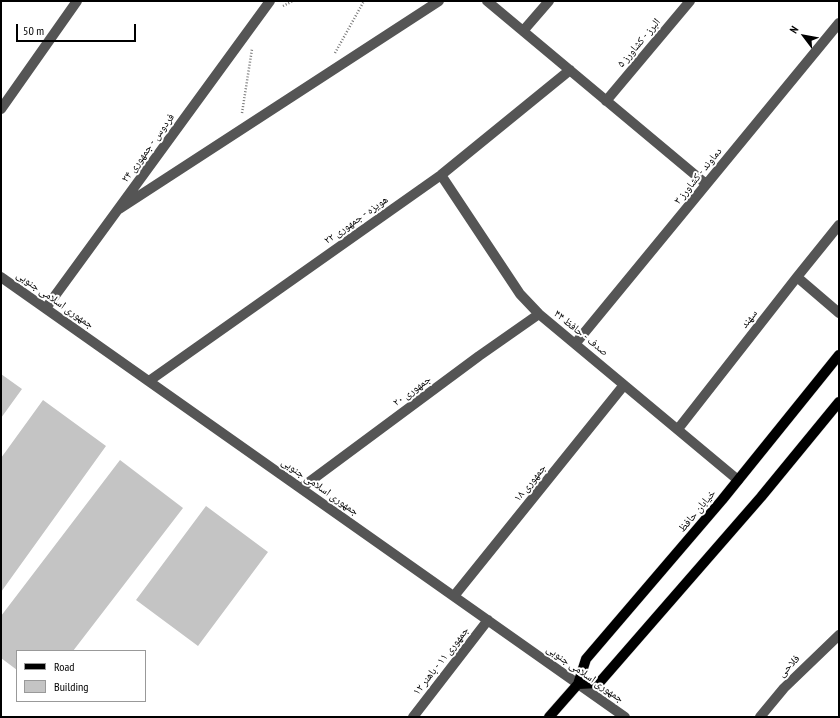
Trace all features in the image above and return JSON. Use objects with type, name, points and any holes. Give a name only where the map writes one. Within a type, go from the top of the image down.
[{"type":"main road","name":"خیابان حافظ","points":[[549,717],[578,684],[586,659],[738,480],[839,355]]},
{"type":"main road","points":[[578,684],[599,683],[762,497],[839,402]]},
{"type":"street","points":[[1,109],[77,1]]},
{"type":"street","name":"فردوس - جمهوری ۲۴","points":[[46,308],[270,1]]},
{"type":"street","points":[[119,208],[439,1]]},
{"type":"street","points":[[487,1],[706,184]]},
{"type":"street","points":[[523,31],[549,1]]},
{"type":"street","name":"البرز - کشاورز ۵","points":[[606,101],[690,1]]},
{"type":"street","name":"دماوند - کشاورز ۳","points":[[575,344],[839,24]]},
{"type":"street","name":"هویزه - جمهوری ۲۲","points":[[149,381],[441,175],[570,70]]},
{"type":"street","name":"صدف - حافظ ۴۴","points":[[441,175],[520,294],[539,314],[738,480]]},
{"type":"street","name":"سهند","points":[[678,429],[839,225]]},
{"type":"street","name":"جمهوری اسلامی جنوبی","points":[[1,277],[625,717]]},
{"type":"street","points":[[797,277],[839,313]]},
{"type":"street","name":"جمهوری ۲۰","points":[[300,488],[479,356],[539,314]]},
{"type":"street","name":"جمهوری ۱۸","points":[[454,596],[624,385]]},
{"type":"street","name":"جمهوری ۱۱ - باهنر ۱۲","points":[[413,717],[488,620]]},
{"type":"street","name":"فلاحی","points":[[760,717],[784,688],[839,634]]},
{"type":"path","points":[[280,10],[284,4],[293,1]]},
{"type":"path","points":[[331,59],[364,1]]},
{"type":"path","points":[[239,131],[254,46]]},
{"type":"building","points":[[1,374],[22,389],[1,418]]},
{"type":"building","points":[[43,400],[106,446],[1,592],[1,458]]},
{"type":"building","points":[[120,460],[183,508],[74,650],[16,650],[16,669],[1,658],[1,616]]},
{"type":"building","points":[[206,506],[268,552],[198,646],[136,600]]}]
